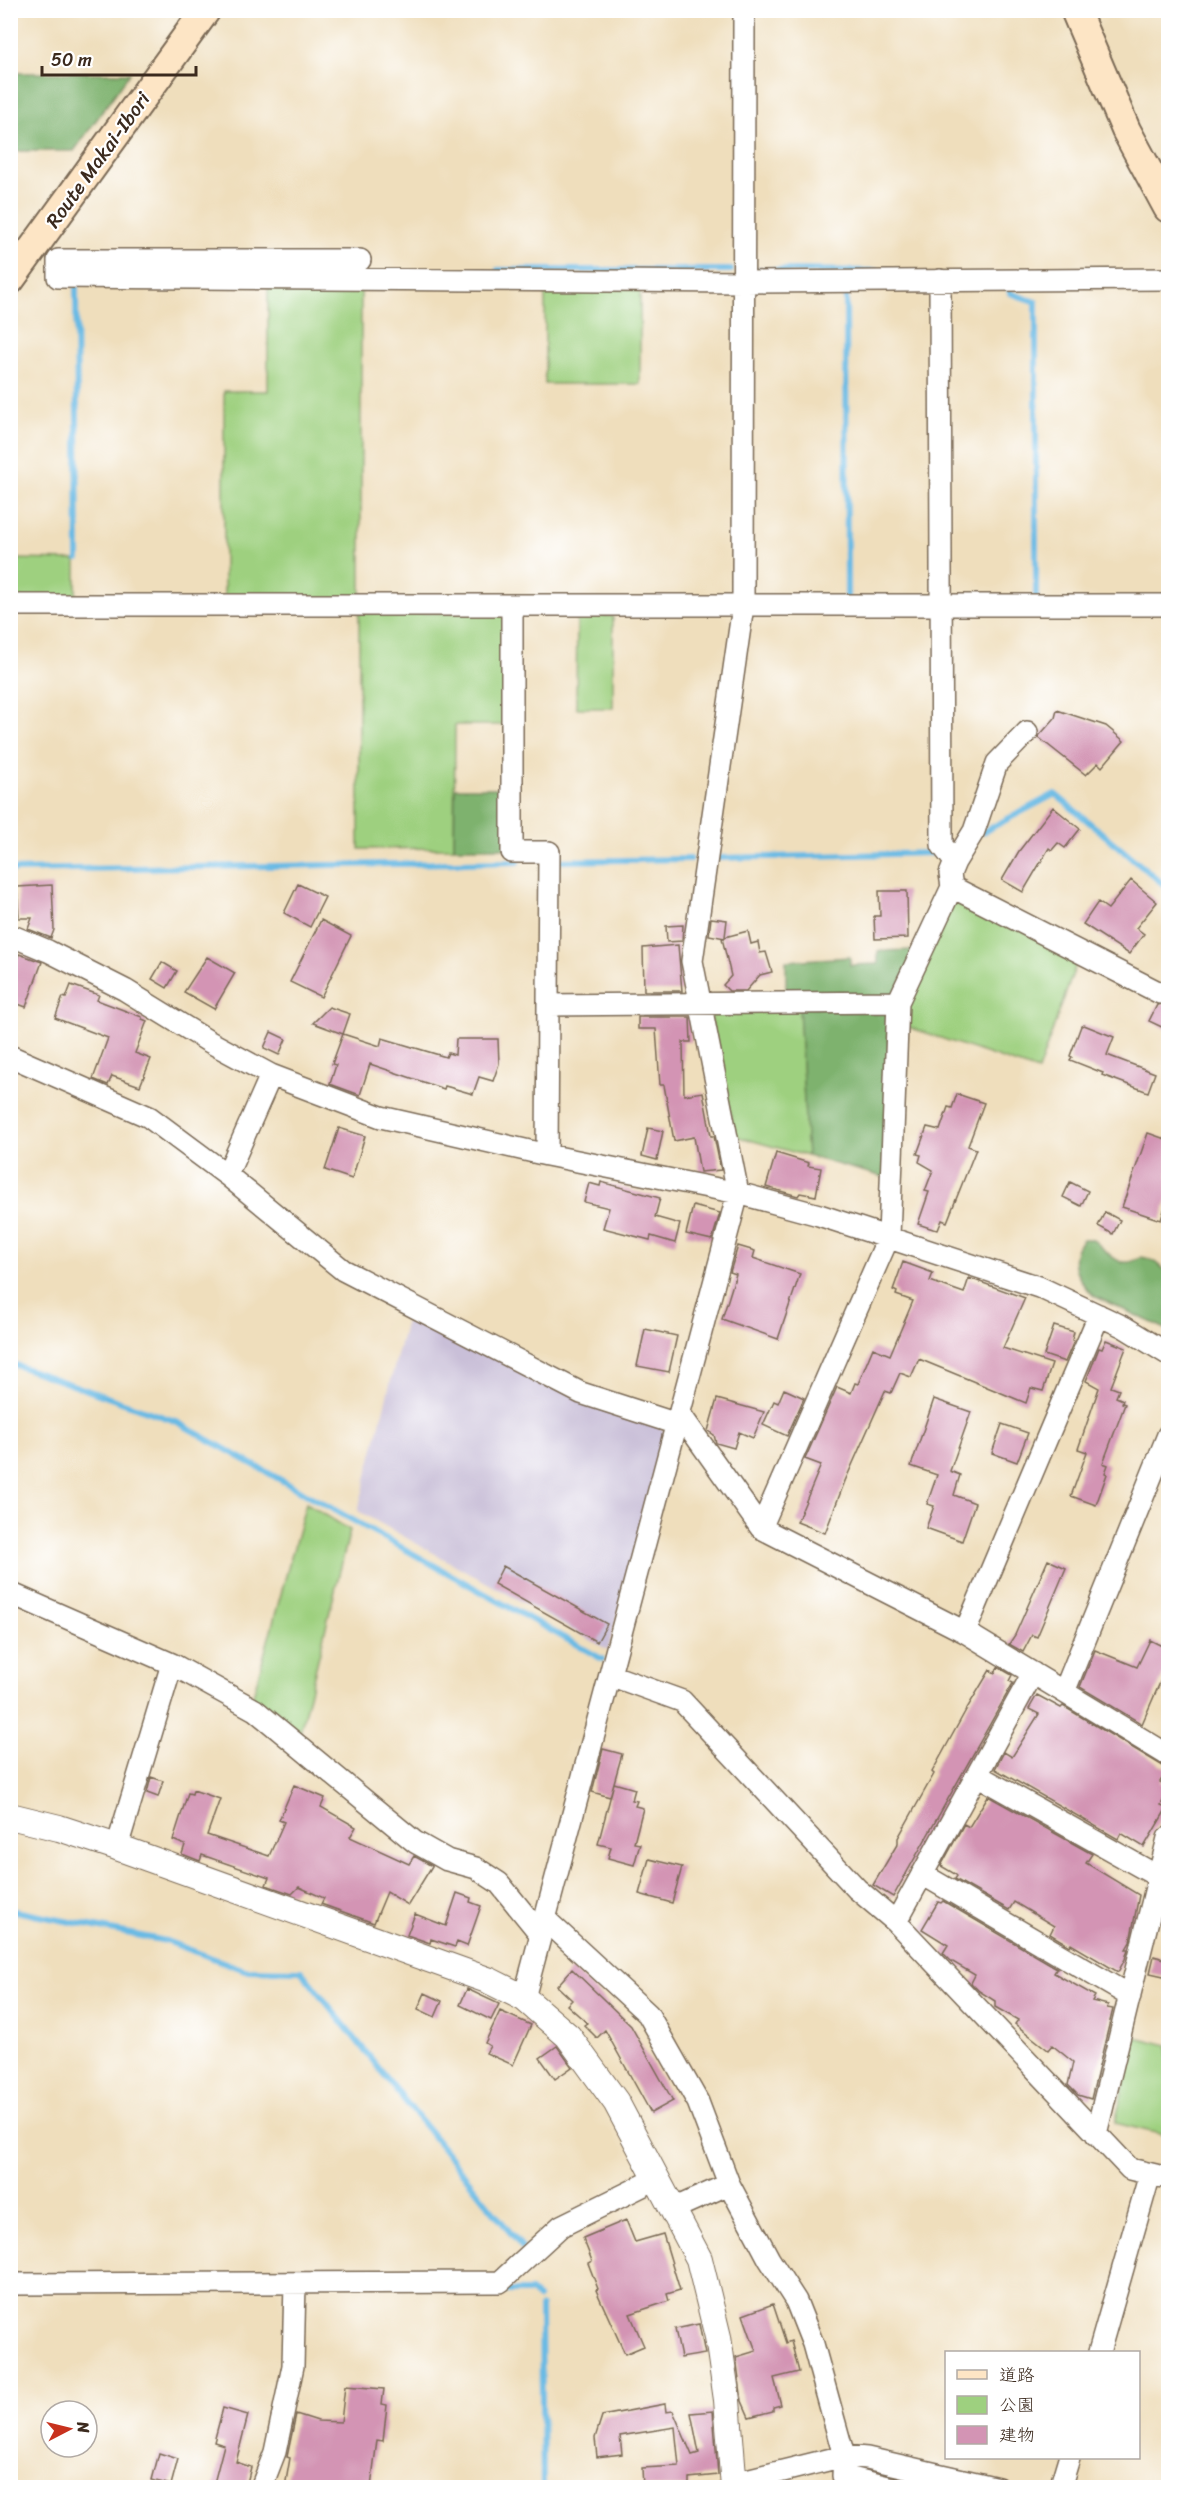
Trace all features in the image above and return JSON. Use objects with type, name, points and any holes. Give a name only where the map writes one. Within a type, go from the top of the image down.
[{"type":"main road","name":"Route Makai-Ibori","points":[[10,280],[206,10]]},
{"type":"main road","points":[[1075,10],[1126,130],[1168,208]]},
{"type":"street","points":[[524,1998],[738,1193],[692,961],[743,606],[744,10]]},
{"type":"street","points":[[28,256],[46,268],[58,268]]},
{"type":"street","points":[[360,261],[58,260],[58,277],[744,282],[1168,279]]},
{"type":"street","points":[[940,280],[942,845],[954,862]]},
{"type":"street","points":[[10,605],[1168,605]]},
{"type":"street","points":[[512,606],[512,852],[549,852],[547,1155]]},
{"type":"street","points":[[761,1528],[889,1236],[898,1002],[952,887],[950,874],[954,862],[974,831],[997,763],[1027,732]]},
{"type":"street","points":[[952,887],[1160,993]]},
{"type":"street","points":[[10,936],[48,951],[125,990],[208,1041],[271,1075],[381,1117],[547,1155],[738,1193],[889,1236],[1039,1287],[1099,1315],[1168,1354]]},
{"type":"street","points":[[548,1005],[898,1002]]},
{"type":"street","points":[[10,1056],[149,1117],[227,1175],[344,1270],[581,1393],[678,1419],[761,1528],[965,1632],[1168,1755]]},
{"type":"street","points":[[227,1175],[271,1075]]},
{"type":"street","points":[[965,1632],[1099,1315]]},
{"type":"street","points":[[1064,1692],[1168,1435]]},
{"type":"street","points":[[10,1593],[171,1664],[255,1710],[416,1842],[447,1860],[476,1868],[499,1883],[543,1927],[648,2014],[698,2102],[729,2184],[769,2259],[796,2301],[813,2344],[844,2456],[843,2476],[892,2487]]},
{"type":"street","points":[[117,1847],[171,1664]]},
{"type":"street","points":[[896,1922],[1033,1673]]},
{"type":"street","points":[[610,1675],[682,1701],[857,1889],[896,1922],[1130,2169],[1159,2176],[1099,2351]]},
{"type":"street","points":[[977,1774],[1159,1877]]},
{"type":"street","points":[[10,1816],[59,1828],[117,1847],[490,1981],[524,1998],[568,2036],[616,2102],[699,2259],[718,2337],[727,2400],[734,2485],[844,2456],[867,2458],[998,2487]]},
{"type":"street","points":[[1096,2134],[1168,1838]]},
{"type":"street","points":[[922,1874],[1130,1996]]},
{"type":"street","points":[[10,2284],[500,2282],[561,2226],[656,2179]]},
{"type":"street","points":[[673,2209],[729,2184]]},
{"type":"street","points":[[261,2487],[274,2452],[293,2366],[295,2283]]},
{"type":"street","points":[[1060,2487],[1068,2459]]},
{"type":"shaded area","points":[[408,1312],[663,1429],[665,1436],[608,1650],[358,1511]]},
{"type":"green space","points":[[11,73],[130,73],[74,151],[11,151]]},
{"type":"green space","points":[[268,283],[361,283],[361,599],[224,599],[224,391],[268,391]]},
{"type":"green space","points":[[545,286],[640,287],[640,384],[545,384]]},
{"type":"green space","points":[[11,559],[76,560],[76,599],[11,598]]},
{"type":"green space","points":[[359,613],[507,613],[507,725],[455,725],[454,848],[359,849]]},
{"type":"green space","points":[[577,616],[613,616],[613,708],[576,708]]},
{"type":"green space","points":[[455,788],[507,788],[507,848],[454,848]]},
{"type":"green space","points":[[962,898],[1078,959],[1038,1071],[902,1025],[906,995],[953,902]]},
{"type":"green space","points":[[915,950],[894,997],[786,999],[786,961],[850,957],[850,965],[878,964],[878,951]]},
{"type":"green space","points":[[890,1005],[887,1178],[807,1156],[799,1007]]},
{"type":"green space","points":[[799,1007],[807,1156],[735,1136],[709,1009]]},
{"type":"green space","points":[[1083,1239],[1092,1239],[1120,1261],[1133,1261],[1141,1257],[1161,1267],[1167,1275],[1169,1284],[1168,1330],[1094,1296],[1088,1290],[1079,1276],[1075,1261],[1075,1254]]},
{"type":"green space","points":[[306,1503],[350,1530],[299,1736],[252,1699]]},
{"type":"green space","points":[[1135,2037],[1168,2045],[1168,2136],[1115,2123]]},
{"type":"building","points":[[1057,710],[1106,726],[1124,741],[1102,767],[1098,763],[1086,775],[1038,737],[1055,718]]},
{"type":"building","points":[[1053,807],[1080,829],[1065,848],[1058,843],[1052,850],[1049,848],[1023,892],[1002,880],[1019,851]]},
{"type":"building","points":[[1131,880],[1157,902],[1136,928],[1144,934],[1129,954],[1083,924],[1098,902],[1108,909]]},
{"type":"building","points":[[298,884],[325,897],[310,927],[284,913]]},
{"type":"building","points":[[52,885],[54,930],[51,938],[28,929],[32,918],[19,918],[17,887]]},
{"type":"building","points":[[879,891],[907,891],[908,938],[875,939],[874,916],[880,916]]},
{"type":"building","points":[[711,918],[727,920],[725,937],[748,931],[751,944],[758,942],[760,953],[766,952],[772,972],[760,975],[746,991],[729,991],[723,985],[731,976],[722,938],[725,938],[709,935]]},
{"type":"building","points":[[321,920],[351,936],[321,997],[290,982]]},
{"type":"building","points":[[683,925],[682,941],[667,942],[666,926]]},
{"type":"building","points":[[678,945],[682,991],[644,991],[643,948]]},
{"type":"building","points":[[19,954],[42,962],[26,1007],[10,1001],[10,976]]},
{"type":"building","points":[[207,957],[235,973],[214,1009],[184,992]]},
{"type":"building","points":[[162,962],[177,971],[167,988],[152,979]]},
{"type":"building","points":[[71,985],[99,995],[97,1000],[147,1021],[135,1053],[151,1059],[140,1086],[112,1076],[108,1085],[93,1079],[108,1038],[55,1018],[63,997],[66,998]]},
{"type":"building","points":[[1168,1002],[1168,1030],[1149,1021],[1157,1005]]},
{"type":"building","points":[[329,1007],[350,1014],[343,1034],[313,1023]]},
{"type":"building","points":[[638,1017],[690,1017],[691,1042],[683,1042],[684,1095],[703,1092],[711,1136],[714,1136],[721,1170],[700,1172],[694,1137],[674,1141],[664,1085],[660,1085],[656,1029],[638,1029]]},
{"type":"building","points":[[1084,1025],[1114,1037],[1107,1055],[1155,1073],[1148,1092],[1070,1060],[1081,1026]]},
{"type":"building","points":[[271,1032],[286,1039],[279,1055],[264,1048]]},
{"type":"building","points":[[343,1034],[380,1046],[382,1038],[446,1057],[448,1053],[455,1055],[456,1039],[498,1039],[499,1064],[493,1081],[479,1077],[473,1094],[445,1086],[444,1089],[370,1064],[360,1095],[330,1084],[336,1065],[332,1064]]},
{"type":"building","points":[[957,1094],[984,1103],[968,1146],[976,1149],[947,1222],[942,1220],[938,1230],[918,1224],[929,1192],[925,1191],[933,1170],[919,1162],[921,1155],[917,1154],[927,1127],[940,1130],[948,1107],[952,1108]]},
{"type":"building","points":[[339,1128],[365,1136],[352,1179],[325,1170]]},
{"type":"building","points":[[648,1128],[663,1131],[657,1160],[642,1156]]},
{"type":"building","points":[[1148,1133],[1168,1140],[1168,1198],[1161,1220],[1122,1207]]},
{"type":"building","points":[[776,1153],[809,1163],[808,1166],[821,1168],[816,1196],[800,1193],[798,1196],[766,1187]]},
{"type":"building","points":[[601,1182],[660,1198],[655,1217],[680,1224],[675,1243],[651,1236],[650,1240],[603,1228],[609,1208],[584,1202],[589,1183],[600,1186]]},
{"type":"building","points":[[1070,1182],[1088,1191],[1081,1206],[1063,1197]]},
{"type":"building","points":[[693,1206],[720,1213],[712,1240],[686,1234]]},
{"type":"building","points":[[1105,1212],[1120,1220],[1113,1234],[1098,1226]]},
{"type":"building","points":[[738,1246],[755,1251],[753,1258],[800,1274],[778,1339],[722,1319],[736,1274],[730,1272]]},
{"type":"building","points":[[903,1262],[933,1273],[930,1281],[964,1293],[969,1278],[1025,1298],[1003,1348],[1052,1364],[1043,1391],[1031,1388],[1026,1403],[919,1359],[911,1377],[900,1373],[891,1393],[885,1391],[845,1481],[825,1533],[797,1522],[821,1465],[805,1459],[837,1387],[851,1393],[855,1383],[858,1384],[873,1348],[890,1355],[913,1301],[896,1295],[897,1292],[893,1290]]},
{"type":"building","points":[[1054,1326],[1074,1332],[1072,1340],[1074,1341],[1065,1362],[1044,1355]]},
{"type":"building","points":[[645,1329],[677,1336],[669,1372],[637,1366]]},
{"type":"building","points":[[1106,1340],[1126,1348],[1111,1387],[1119,1390],[1116,1397],[1123,1400],[1122,1403],[1125,1404],[1103,1463],[1108,1465],[1105,1473],[1107,1474],[1096,1505],[1071,1496],[1087,1452],[1078,1449],[1099,1388],[1086,1381],[1099,1348],[1102,1349]]},
{"type":"building","points":[[784,1389],[804,1398],[787,1436],[763,1425],[774,1401],[778,1403]]},
{"type":"building","points":[[717,1399],[764,1412],[753,1438],[739,1432],[734,1448],[716,1443],[714,1435],[708,1431]]},
{"type":"building","points":[[934,1399],[971,1412],[950,1471],[960,1475],[954,1495],[975,1503],[962,1541],[926,1528],[934,1506],[927,1504],[937,1475],[911,1466]]},
{"type":"building","points":[[1002,1424],[1028,1433],[1017,1462],[992,1453]]},
{"type":"building","points":[[1048,1560],[1066,1568],[1037,1637],[1032,1635],[1023,1652],[1009,1644]]},
{"type":"building","points":[[503,1566],[607,1624],[597,1642],[494,1584]]},
{"type":"building","points":[[1150,1640],[1168,1649],[1168,1664],[1142,1724],[1080,1687],[1095,1650],[1137,1667]]},
{"type":"building","points":[[998,1667],[1012,1675],[1009,1681],[1013,1683],[893,1897],[873,1885],[898,1843],[898,1838],[966,1710],[990,1670],[995,1673]]},
{"type":"building","points":[[1037,1695],[1061,1708],[1063,1706],[1168,1769],[1160,1782],[1168,1786],[1161,1805],[1167,1808],[1144,1847],[1121,1833],[1118,1839],[995,1769],[1004,1752],[1012,1757],[1039,1714],[1029,1709]]},
{"type":"building","points":[[603,1749],[622,1754],[610,1797],[592,1792]]},
{"type":"building","points":[[151,1777],[163,1781],[158,1797],[147,1793]]},
{"type":"building","points":[[614,1783],[635,1789],[632,1800],[637,1801],[635,1806],[643,1808],[634,1843],[640,1844],[634,1865],[608,1858],[611,1847],[598,1844]]},
{"type":"building","points":[[294,1785],[325,1798],[321,1807],[356,1827],[350,1837],[409,1864],[414,1856],[432,1866],[408,1905],[387,1892],[374,1923],[321,1904],[324,1898],[299,1887],[292,1894],[266,1885],[269,1878],[202,1855],[200,1861],[182,1854],[185,1845],[173,1840],[188,1793],[192,1794],[193,1790],[220,1799],[207,1835],[269,1856],[284,1822],[279,1820]]},
{"type":"building","points":[[988,1796],[1092,1854],[1086,1863],[1139,1895],[1130,1942],[1118,1972],[1050,1934],[1054,1926],[1014,1902],[1009,1910],[955,1879],[957,1876],[955,1874],[941,1866],[964,1824],[969,1827]]},
{"type":"building","points":[[649,1859],[682,1867],[672,1903],[639,1894]]},
{"type":"building","points":[[457,1893],[471,1898],[470,1902],[481,1906],[467,1946],[457,1942],[455,1947],[431,1939],[430,1943],[407,1935],[415,1914],[446,1926]]},
{"type":"building","points":[[943,1901],[1057,1968],[1054,1973],[1095,1996],[1092,2001],[1108,2005],[1107,2008],[1113,2009],[1091,2099],[1078,2095],[1068,2085],[1073,2062],[1052,2045],[1048,2050],[1015,2024],[1018,2020],[995,2007],[995,2001],[971,1983],[975,1975],[951,1961],[943,1953],[948,1945],[922,1929],[938,1902]]},
{"type":"building","points":[[1154,1956],[1168,1960],[1168,1977],[1150,1973]]},
{"type":"building","points":[[572,1969],[631,2026],[673,2101],[651,2113],[605,2030],[597,2038],[584,2025],[587,2023],[567,2005],[572,2000],[557,1986]]},
{"type":"building","points":[[467,1989],[499,2004],[491,2020],[460,2005]]},
{"type":"building","points":[[425,1993],[442,2001],[435,2017],[418,2009]]},
{"type":"building","points":[[500,2011],[531,2025],[513,2065],[486,2053],[490,2046],[485,2043]]},
{"type":"building","points":[[557,2046],[572,2067],[555,2079],[540,2058]]},
{"type":"building","points":[[626,2220],[635,2242],[663,2234],[680,2290],[667,2294],[669,2301],[630,2314],[644,2346],[625,2354],[596,2290],[598,2289],[588,2263],[592,2261],[583,2238]]},
{"type":"building","points":[[773,2304],[786,2343],[791,2341],[799,2372],[774,2378],[781,2405],[773,2407],[773,2411],[749,2417],[742,2401],[736,2357],[756,2351],[743,2315]]},
{"type":"building","points":[[699,2324],[705,2354],[681,2358],[675,2329]]},
{"type":"building","points":[[345,2386],[384,2389],[382,2404],[387,2405],[383,2441],[377,2440],[371,2487],[285,2487],[290,2458],[287,2457],[296,2414],[318,2421],[341,2422]]},
{"type":"building","points":[[665,2404],[666,2412],[673,2411],[692,2455],[699,2453],[691,2413],[713,2411],[718,2475],[689,2478],[689,2487],[643,2487],[642,2468],[679,2466],[675,2427],[620,2436],[622,2454],[597,2457],[595,2438],[602,2416]]},
{"type":"building","points":[[223,2408],[248,2415],[236,2462],[251,2467],[246,2487],[213,2487],[224,2445],[214,2442]]},
{"type":"building","points":[[159,2453],[178,2459],[171,2485],[152,2480]]},
{"type":"waterway","points":[[498,270],[731,270]]},
{"type":"waterway","points":[[756,270],[877,271]]},
{"type":"waterway","points":[[1009,286],[1010,293],[1036,302],[1036,597]]},
{"type":"waterway","points":[[846,287],[847,596]]},
{"type":"waterway","points":[[76,288],[78,559]]},
{"type":"waterway","points":[[983,832],[1055,794],[1168,888]]},
{"type":"waterway","points":[[719,858],[935,853]]},
{"type":"waterway","points":[[554,861],[690,859]]},
{"type":"waterway","points":[[10,870],[518,862]]},
{"type":"waterway","points":[[10,1363],[175,1421],[602,1659]]},
{"type":"waterway","points":[[10,1910],[166,1941],[245,1970],[301,1971],[522,2247]]},
{"type":"waterway","points":[[496,2291],[530,2291],[538,2298]]},
{"type":"waterway","points":[[541,2307],[543,2488]]},
{"type":"waterway","points":[[853,2467],[935,2486]]},
{"type":"waterway","points":[[1165,2488],[1168,2471]]}]
